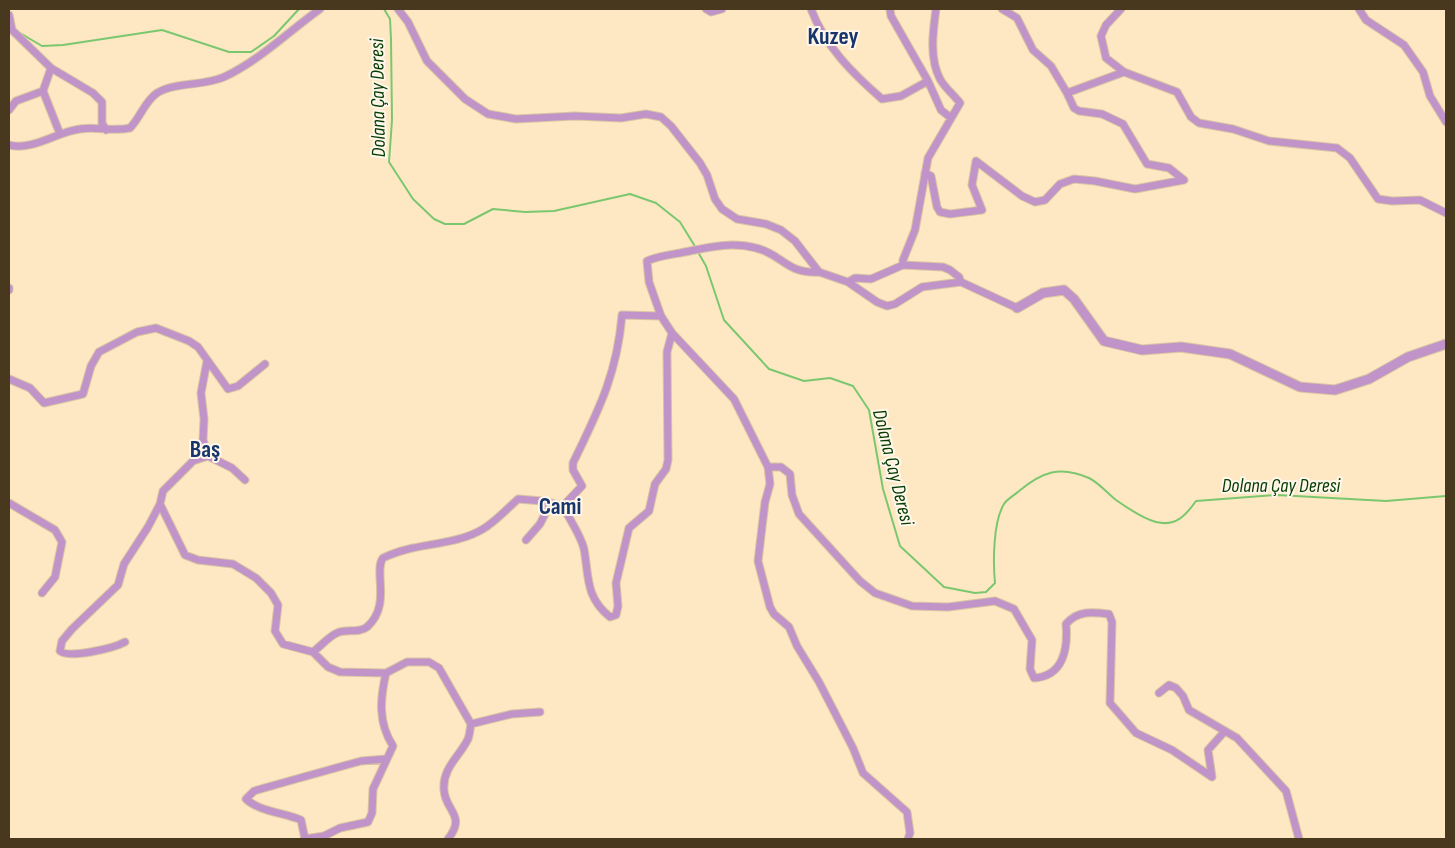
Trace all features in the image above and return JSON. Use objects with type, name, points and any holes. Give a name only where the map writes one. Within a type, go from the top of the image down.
[{"type":"street","points":[[9,146],[23,146],[55,138],[60,134],[96,127],[106,130],[130,128],[151,97],[160,91],[223,77],[268,51],[320,9]]},
{"type":"street","points":[[398,9],[408,22],[427,61],[465,99],[488,114],[516,119],[575,116],[621,118],[646,114],[660,117],[671,126],[700,164],[707,175],[715,199],[722,209],[737,219],[766,224],[781,230],[795,241],[819,272]]},
{"type":"street","points":[[706,9],[711,12],[722,9]]},
{"type":"street","points":[[811,9],[819,29],[833,50],[861,81],[882,99],[901,96],[928,81]]},
{"type":"street","points":[[890,9],[891,16],[928,81],[941,110],[951,118]]},
{"type":"street","points":[[902,265],[902,260],[915,230],[928,158],[960,103],[940,79],[936,64],[932,44],[936,9]]},
{"type":"street","points":[[925,173],[931,176],[937,207],[940,212],[950,214],[982,210],[972,186],[976,161],[1022,196],[1035,202],[1045,200],[1060,184],[1074,179],[1095,180],[1135,189],[1184,180],[1169,168],[1147,164],[1123,124],[1102,114],[1079,111],[1074,108],[1051,66],[1033,50],[1020,22],[1002,9]]},
{"type":"street","points":[[1121,9],[1106,25],[1101,36],[1106,58],[1124,72],[1177,92],[1191,117],[1199,123],[1232,129],[1269,141],[1337,148],[1350,158],[1378,199],[1392,202],[1420,200],[1446,213]]},
{"type":"street","points":[[1359,9],[1366,20],[1404,45],[1423,72],[1430,96],[1446,122]]},
{"type":"street","points":[[9,15],[12,27],[51,68],[98,97],[102,102],[102,123],[106,130]]},
{"type":"street","points":[[51,68],[42,91],[60,134]]},
{"type":"street","points":[[1067,93],[1124,72]]},
{"type":"street","points":[[9,110],[16,101],[42,91]]},
{"type":"street","points":[[908,839],[910,833],[907,812],[863,773],[854,748],[819,682],[797,646],[789,626],[774,614],[770,606],[758,561],[765,502],[770,484],[768,467],[734,399],[672,333],[662,316],[649,282],[647,261],[657,256],[716,245],[756,248],[794,270],[804,273],[819,272],[848,282],[887,306],[895,304],[922,287],[961,282]]},
{"type":"street","points":[[848,282],[854,278],[871,279],[902,265],[943,267],[950,270],[961,282],[1017,308],[1043,293],[1064,290],[1074,299],[1104,341],[1142,350],[1181,347],[1230,354],[1300,387],[1335,390],[1369,379],[1408,357],[1446,344]]},
{"type":"street","points":[[562,506],[582,486],[573,470],[573,463],[599,408],[614,370],[620,346],[622,316],[662,316]]},
{"type":"street","points":[[9,379],[30,388],[44,403],[78,396],[86,389],[90,366],[99,352],[137,332],[156,328],[189,341],[198,347],[207,361],[212,364],[225,388],[230,389],[238,386],[264,364]]},
{"type":"street","points":[[562,506],[584,547],[588,586],[605,612],[610,617],[616,615],[618,606],[616,583],[629,528],[649,512],[655,484],[666,469],[668,460],[667,352],[672,333]]},
{"type":"street","points":[[207,361],[201,393],[204,419],[202,440],[208,456],[232,468],[245,480]]},
{"type":"street","points":[[125,642],[112,648],[96,649],[78,655],[63,654],[60,651],[62,641],[72,629],[118,585],[124,564],[148,528],[164,491],[182,469],[193,461],[208,456]]},
{"type":"street","points":[[768,467],[781,467],[790,474],[792,495],[799,514],[860,581],[875,593],[912,606],[948,607],[995,601],[1014,609],[1032,640],[1030,669],[1034,678],[1042,678],[1061,662],[1067,646],[1066,624],[1072,617],[1082,613],[1110,614],[1112,622],[1110,703],[1136,733],[1172,750],[1212,777],[1208,750],[1225,731]]},
{"type":"street","points":[[313,652],[338,632],[360,630],[367,626],[381,599],[379,568],[383,558],[425,544],[458,539],[483,529],[518,499],[542,501],[562,506]]},
{"type":"street","points":[[9,503],[55,530],[62,542],[55,577],[42,593]]},
{"type":"street","points":[[160,504],[185,554],[198,560],[233,564],[256,578],[271,593],[278,605],[274,631],[283,644],[313,652],[328,667],[340,672],[386,673],[407,662],[429,662],[439,668],[471,724],[468,738],[452,760],[446,776],[444,794],[456,817],[452,834],[448,839]]},
{"type":"street","points":[[526,540],[540,524],[550,504]]},
{"type":"street","points":[[386,673],[381,696],[382,720],[387,738],[393,746],[373,789],[372,814],[368,822],[340,828],[324,836],[304,839],[301,820],[284,812],[259,807],[246,800],[254,791],[361,761],[386,759]]},
{"type":"street","points":[[1159,693],[1169,685],[1176,688],[1184,696],[1189,710],[1237,738],[1286,790],[1299,839]]},
{"type":"street","points":[[471,724],[512,714],[540,712]]},
{"type":"waterway","name":"Dolana Çay Deresi","points":[[20,33],[42,46],[63,45],[162,30],[229,52],[251,52],[274,36],[299,9]]},
{"type":"waterway","name":"Dolana Çay Deresi","points":[[384,9],[390,19],[391,39],[392,120],[389,162],[413,199],[434,219],[445,224],[464,224],[493,209],[525,212],[554,211],[630,194],[656,203],[680,222],[696,248]]},
{"type":"waterway","name":"Dolana Çay Deresi","points":[[698,252],[706,266],[724,320],[769,369],[804,381],[830,378],[853,386],[869,410],[883,489],[900,546],[944,587],[975,593],[986,592],[995,583],[994,554],[996,531],[1000,512],[1004,504],[1027,484],[1044,475],[1060,471],[1079,474],[1089,478],[1100,485],[1116,500],[1141,516],[1163,523],[1180,519],[1196,501],[1277,495],[1386,501],[1446,496]]},
{"type":"district","name":"Kuzey","points":[[833,36]]},
{"type":"district","name":"Baş","points":[[205,449]]},
{"type":"district","name":"Cami","points":[[560,506]]}]
